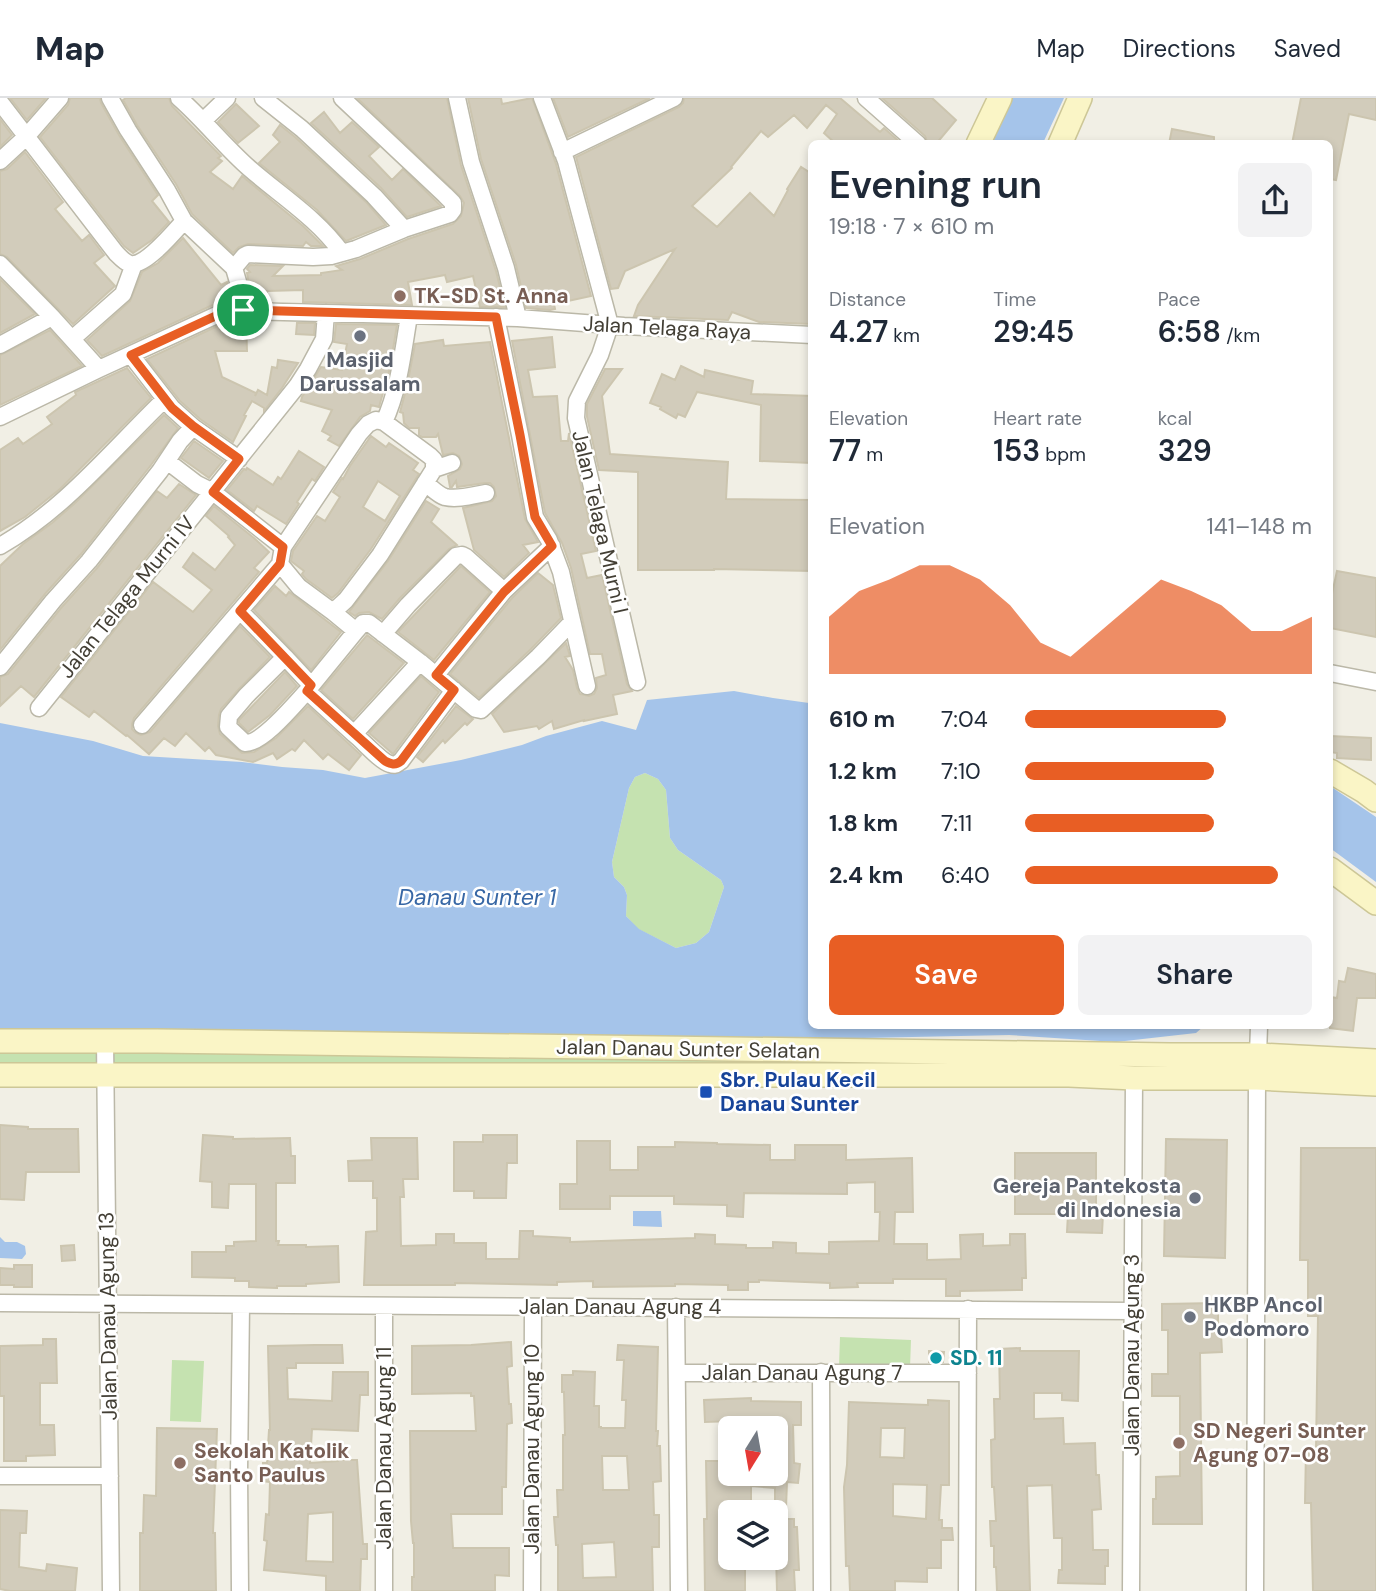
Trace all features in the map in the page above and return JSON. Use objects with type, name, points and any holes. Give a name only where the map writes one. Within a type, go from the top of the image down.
[{"type":"street","points":[[0,162],[60,98]]},
{"type":"street","points":[[110,98],[184,221],[234,268],[242,292],[243,310]]},
{"type":"street","points":[[179,98],[204,120],[247,166],[325,231],[342,253]]},
{"type":"street","points":[[204,120],[227,98]]},
{"type":"street","points":[[263,98],[330,155],[374,196],[404,229]]},
{"type":"street","points":[[234,268],[248,254],[331,256],[450,214],[453,210],[453,203],[342,98]]},
{"type":"street","points":[[457,98],[471,162],[506,268],[518,318]]},
{"type":"street","points":[[542,98],[581,213],[610,325]]},
{"type":"street","points":[[562,152],[674,98]]},
{"type":"street","points":[[866,98],[913,140]]},
{"type":"street","points":[[980,140],[1000,98]]},
{"type":"street","points":[[1062,140],[1080,98]]},
{"type":"street","points":[[0,102],[124,261],[134,264],[141,261],[154,252],[184,221]]},
{"type":"street","points":[[72,339],[123,294],[134,264]]},
{"type":"street","points":[[2,269],[52,317],[99,369]]},
{"type":"street","name":"Jalan Telaga Raya","points":[[0,418],[222,313],[243,310],[496,317],[808,335]]},
{"type":"street","name":"Jalan Telaga Murni IV","points":[[38,708],[309,369],[324,339],[327,313]]},
{"type":"street","points":[[384,422],[390,409],[409,316]]},
{"type":"street","points":[[0,345],[52,317]]},
{"type":"street","points":[[496,317],[535,517],[552,546],[561,572],[587,686]]},
{"type":"street","name":"Jalan Telaga Murni I","points":[[610,325],[600,355],[577,401],[576,418],[637,682]]},
{"type":"street","points":[[131,355],[172,408],[239,459]]},
{"type":"street","points":[[0,546],[59,503],[89,477],[165,399]]},
{"type":"street","points":[[142,726],[240,611],[282,556],[359,433],[376,420],[384,422],[430,456],[434,460],[434,469],[380,555],[346,600],[333,612]]},
{"type":"street","points":[[0,667],[89,561],[193,426]]},
{"type":"street","points":[[167,461],[197,484],[213,492],[282,556],[299,587],[356,631]]},
{"type":"street","points":[[434,469],[452,463]]},
{"type":"street","points":[[425,483],[446,497],[486,493]]},
{"type":"street","points":[[436,675],[504,592],[552,546]]},
{"type":"street","points":[[383,634],[456,556],[466,557],[504,592]]},
{"type":"street","points":[[240,611],[354,734],[391,764],[401,761],[454,690]]},
{"type":"street","points":[[285,657],[229,716],[228,727],[245,743],[252,743],[266,733],[367,622],[421,662],[476,709],[484,708],[571,623]]},
{"type":"street","points":[[354,734],[421,662]]},
{"type":"street","points":[[1333,674],[1376,682]]},
{"type":"street","points":[[1333,773],[1376,800]]},
{"type":"street","points":[[1333,871],[1376,903]]},
{"type":"street","points":[[1258,1055],[1259,1029]]},
{"type":"street","name":"Jalan Danau Sunter Selatan","points":[[0,1041],[1258,1055],[1376,1061]]},
{"type":"street","name":"Jalan Danau Agung 13","points":[[105,1041],[111,1591]]},
{"type":"street","name":"Jalan Danau Sunter Selatan","points":[[0,1075],[1069,1075],[1256,1078],[1376,1084]]},
{"type":"street","name":"Jalan Danau Agung 3","points":[[1131,1591],[1134,1077]]},
{"type":"street","points":[[1255,1591],[1256,1078]]},
{"type":"street","name":"Jalan Danau Agung 4","points":[[0,1303],[1131,1311]]},
{"type":"street","points":[[240,1591],[241,1305]]},
{"type":"street","name":"Jalan Danau Agung 11","points":[[384,1306],[384,1591]]},
{"type":"street","name":"Jalan Danau Agung 10","points":[[532,1591],[533,1307]]},
{"type":"street","points":[[676,1307],[679,1591]]},
{"type":"street","points":[[967,1591],[968,1309]]},
{"type":"street","points":[[821,1372],[822,1591]]},
{"type":"street","name":"Jalan Danau Agung 7","points":[[678,1373],[968,1373]]},
{"type":"street","points":[[0,1476],[110,1476]]},
{"type":"green space","points":[[645,773],[658,779],[666,790],[670,838],[678,850],[721,880],[724,887],[709,932],[696,943],[676,948],[638,929],[626,916],[627,895],[624,887],[614,877],[612,862],[629,788],[635,777]]},
{"type":"green space","points":[[0,1041],[1376,1063],[1376,1087],[0,1075]]},
{"type":"green space","points":[[840,1337],[911,1340],[910,1368],[839,1366]]},
{"type":"green space","points":[[172,1360],[204,1361],[201,1422],[170,1421]]},
{"type":"water","points":[[1011,98],[1064,98],[1044,140],[992,140]]},
{"type":"water","name":"Danau Sunter 1","points":[[734,691],[808,703],[808,1029],[1201,1029],[1196,1033],[1116,1042],[1009,1035],[767,1040],[0,1028],[0,723],[93,741],[143,756],[323,770],[365,778],[461,760],[602,721],[636,730],[647,700]],"holes":[[[645,773],[658,779],[666,790],[670,838],[678,850],[721,880],[724,887],[709,932],[696,943],[676,948],[639,929],[626,916],[627,895],[624,887],[614,877],[612,862],[629,788],[635,777]]]},
{"type":"water","points":[[1333,788],[1376,817],[1376,882],[1333,850]]},
{"type":"water","points":[[633,1211],[661,1211],[662,1227],[633,1226]]},
{"type":"water","points":[[0,1237],[5,1242],[17,1242],[25,1246],[26,1254],[22,1259],[0,1258]]},
{"type":"building","points":[[10,98],[46,98],[27,120]]},
{"type":"building","points":[[70,98],[100,98],[119,135],[158,195],[152,201],[169,222],[152,240],[133,253],[124,246],[40,137],[68,105]]},
{"type":"building","points":[[169,98],[172,106],[221,156],[218,158],[222,161],[210,172],[233,189],[242,176],[323,246],[311,246],[306,242],[303,246],[248,244],[233,253],[192,214],[176,184],[137,125],[123,100]]},
{"type":"building","points":[[357,98],[447,98],[461,165],[505,307],[480,307],[473,276],[447,282],[445,275],[408,282],[412,305],[303,302],[303,290],[267,291],[267,301],[252,301],[247,273],[250,272],[247,269],[250,265],[283,266],[273,276],[321,275],[342,270],[336,266],[453,224],[461,216],[464,203],[460,196]]},
{"type":"building","points":[[468,98],[501,98],[502,104],[532,98],[556,164],[591,296],[554,304],[555,309],[550,310],[526,308],[516,265],[481,159]]},
{"type":"building","points":[[553,98],[650,98],[568,137]]},
{"type":"building","points":[[684,98],[840,98],[880,132],[884,128],[898,140],[832,140],[824,133],[837,114],[826,105],[807,128],[794,115],[768,137],[761,131],[732,168],[692,206],[717,227],[750,193],[774,216],[801,167],[808,171],[808,324],[759,322],[732,312],[728,320],[634,316],[638,305],[675,249],[625,271],[618,288],[611,289],[576,157],[683,103]]},
{"type":"building","points":[[882,98],[932,98],[956,120],[939,140],[926,140]]},
{"type":"building","points":[[1301,98],[1376,98],[1376,120],[1349,114],[1336,180],[1333,180],[1333,140],[1293,140]]},
{"type":"building","points":[[236,104],[259,126],[238,143],[218,122]]},
{"type":"building","points":[[324,112],[340,133],[352,122],[379,147],[369,156],[392,180],[403,169],[441,206],[407,217],[381,188],[311,123]]},
{"type":"building","points":[[0,119],[12,135],[0,147]]},
{"type":"building","points":[[280,125],[367,203],[386,225],[346,241],[317,210],[259,163],[280,142],[273,135]]},
{"type":"building","points":[[1172,129],[1214,137],[1214,140],[1170,140]]},
{"type":"building","points":[[25,152],[63,202],[55,209],[82,241],[89,235],[104,255],[94,263],[115,286],[73,324],[7,257],[0,254],[0,171],[7,169]]},
{"type":"building","points":[[183,238],[221,285],[227,282],[231,302],[217,303],[102,356],[87,340],[130,301],[142,272],[158,263]]},
{"type":"building","points":[[0,279],[35,314],[0,333]]},
{"type":"building","points":[[246,322],[247,351],[215,351],[222,377],[256,393],[255,396],[258,390],[267,395],[272,367],[277,368],[278,360],[298,363],[264,411],[264,408],[252,401],[233,442],[180,401],[147,359],[224,323]]},
{"type":"building","points":[[297,323],[315,323],[314,335],[296,334]]},
{"type":"building","points":[[336,324],[397,325],[390,368],[379,407],[371,405],[370,411],[360,417],[339,446],[328,440],[331,436],[322,431],[332,410],[301,401],[321,367],[342,370],[347,344],[334,342]]},
{"type":"building","points":[[50,330],[82,366],[0,405],[0,355]]},
{"type":"building","points":[[552,337],[555,367],[528,370],[533,397],[557,396],[561,441],[568,441],[569,433],[596,551],[581,554],[587,578],[602,575],[627,684],[632,691],[613,695],[617,714],[554,729],[552,721],[539,729],[537,726],[504,732],[492,714],[566,643],[570,656],[565,657],[573,670],[580,694],[594,694],[597,688],[596,678],[606,675],[602,654],[590,654],[571,568],[562,543],[545,513],[512,341]]},
{"type":"building","points":[[443,340],[444,346],[490,342],[525,519],[538,542],[523,545],[529,553],[504,577],[474,550],[463,508],[492,501],[496,496],[494,487],[485,483],[457,487],[456,481],[450,487],[448,476],[460,469],[462,464],[459,456],[453,453],[443,455],[438,434],[436,437],[422,437],[419,435],[419,428],[409,428],[404,423],[403,413],[400,412],[415,344]]},
{"type":"building","points":[[681,366],[704,377],[705,370],[753,381],[751,394],[808,396],[808,463],[760,461],[761,405],[697,392],[685,417],[678,414],[676,418],[650,403],[662,374],[675,380]]},
{"type":"building","points":[[127,368],[151,398],[60,489],[25,517],[0,531],[0,450],[18,438],[23,444],[52,424],[47,417],[76,395],[75,392]]},
{"type":"building","points":[[605,369],[622,369],[602,396],[610,454],[728,462],[726,499],[808,500],[808,571],[638,570],[638,472],[599,470],[587,417],[587,404]]},
{"type":"building","points":[[164,415],[178,428],[81,554],[0,650],[0,566],[74,504]]},
{"type":"building","points":[[371,436],[386,447],[389,443],[418,463],[413,470],[419,474],[371,549],[332,598],[306,579],[302,574],[304,571],[291,561],[293,551],[317,516],[325,521],[340,497],[333,492]],"holes":[[[378,481],[400,496],[385,521],[363,507]]]},
{"type":"building","points":[[194,441],[223,461],[209,478],[181,458]]},
{"type":"building","points":[[299,451],[324,467],[315,481],[312,479],[286,524],[257,506],[254,511],[227,490],[247,468],[273,485],[278,477],[281,479]]},
{"type":"building","points":[[179,484],[196,495],[34,697],[21,686],[0,706],[0,677],[8,674],[157,491],[167,498]]},
{"type":"building","points":[[426,501],[439,509],[431,522],[457,545],[449,549],[382,619],[369,612],[355,616],[349,612],[388,561]]},
{"type":"building","points":[[214,506],[269,552],[254,568],[259,572],[134,718],[132,729],[141,735],[150,732],[240,626],[270,657],[221,709],[218,726],[220,734],[242,753],[254,752],[276,738],[308,706],[361,755],[349,770],[328,754],[323,759],[304,740],[295,751],[292,749],[277,759],[273,753],[253,762],[216,755],[209,747],[205,751],[186,733],[175,746],[164,738],[149,754],[94,711],[89,717],[61,697],[153,582],[193,612],[212,590],[183,567],[193,553],[215,570],[235,545],[229,536],[206,516]]},
{"type":"building","points":[[461,566],[490,592],[434,660],[398,632]]},
{"type":"building","points":[[1337,571],[1376,578],[1376,637],[1333,629],[1333,589]]},
{"type":"building","points":[[538,573],[553,585],[561,618],[479,698],[450,674],[512,598]]},
{"type":"building","points":[[275,586],[286,596],[289,592],[341,632],[311,670],[254,610]]},
{"type":"building","points":[[367,635],[404,663],[353,719],[321,690]]},
{"type":"building","points":[[285,672],[297,686],[270,715],[248,732],[239,720]]},
{"type":"building","points":[[421,676],[439,692],[393,754],[369,733]]},
{"type":"building","points":[[456,706],[473,719],[467,725],[465,723],[445,743],[443,740],[423,762],[417,757]]},
{"type":"building","points":[[1333,736],[1371,738],[1371,760],[1337,758],[1337,753],[1333,752]]},
{"type":"building","points":[[1348,968],[1376,974],[1376,998],[1357,998],[1353,1031],[1333,1028],[1333,997],[1337,998],[1339,981],[1345,982]]},
{"type":"building","points":[[0,1125],[28,1129],[78,1129],[79,1172],[26,1172],[24,1200],[0,1199]]},
{"type":"building","points":[[203,1135],[233,1139],[290,1138],[291,1156],[295,1156],[295,1183],[276,1183],[276,1241],[279,1241],[278,1245],[338,1246],[339,1282],[277,1288],[249,1287],[249,1281],[235,1281],[235,1278],[192,1277],[192,1252],[226,1252],[226,1246],[234,1246],[234,1242],[256,1241],[256,1184],[229,1184],[228,1208],[212,1207],[212,1182],[200,1181]]},
{"type":"building","points":[[483,1135],[517,1135],[517,1163],[507,1163],[506,1198],[474,1198],[474,1191],[454,1191],[454,1142],[483,1142]]},
{"type":"building","points":[[371,1138],[417,1138],[418,1179],[403,1179],[404,1197],[400,1197],[401,1246],[436,1245],[436,1234],[454,1234],[454,1243],[486,1243],[486,1259],[519,1259],[520,1231],[533,1231],[533,1236],[570,1238],[570,1242],[695,1238],[695,1234],[715,1235],[715,1244],[773,1248],[773,1242],[796,1243],[796,1253],[829,1254],[829,1242],[879,1241],[880,1212],[875,1212],[875,1182],[847,1183],[847,1194],[744,1193],[743,1217],[727,1216],[727,1205],[674,1204],[674,1196],[610,1196],[610,1209],[560,1209],[560,1184],[577,1184],[577,1141],[610,1141],[610,1170],[638,1170],[638,1147],[675,1147],[675,1142],[770,1145],[770,1160],[795,1160],[795,1145],[846,1145],[846,1160],[912,1158],[913,1212],[895,1212],[894,1244],[927,1244],[927,1260],[961,1259],[960,1235],[983,1234],[983,1246],[1010,1245],[1010,1234],[1025,1234],[1026,1278],[1022,1278],[1022,1290],[960,1291],[960,1296],[946,1296],[946,1279],[893,1279],[893,1283],[857,1283],[858,1287],[830,1288],[830,1283],[759,1280],[748,1282],[748,1290],[728,1290],[728,1285],[593,1287],[593,1281],[557,1282],[557,1285],[364,1285],[366,1232],[377,1231],[377,1198],[373,1198],[373,1181],[349,1181],[348,1161],[372,1160]]},
{"type":"building","name":"Gereja Pantekosta di Indonesia","points":[[1166,1139],[1227,1140],[1225,1258],[1164,1256]]},
{"type":"building","points":[[1301,1148],[1376,1148],[1376,1591],[1313,1591],[1311,1503],[1305,1503],[1306,1450],[1316,1450],[1318,1316],[1308,1316],[1308,1260],[1300,1260]]},
{"type":"building","points":[[1015,1153],[1096,1153],[1096,1213],[1103,1214],[1102,1233],[1067,1232],[1068,1214],[1015,1214]]},
{"type":"building","points":[[74,1245],[75,1260],[62,1261],[61,1246]]},
{"type":"building","points":[[14,1265],[32,1265],[32,1287],[0,1285],[0,1268],[14,1269]]},
{"type":"building","points":[[1218,1303],[1218,1334],[1221,1334],[1222,1352],[1200,1353],[1202,1524],[1153,1524],[1156,1477],[1180,1476],[1180,1396],[1152,1396],[1152,1374],[1168,1374],[1168,1330],[1162,1330],[1162,1304]]},
{"type":"building","points":[[43,1339],[56,1339],[57,1383],[40,1383],[40,1425],[54,1425],[55,1455],[26,1456],[26,1461],[4,1461],[4,1396],[0,1396],[0,1346],[43,1345]]},
{"type":"building","points":[[511,1342],[512,1366],[507,1367],[512,1423],[507,1424],[506,1487],[502,1487],[502,1514],[451,1514],[453,1548],[509,1548],[509,1576],[495,1575],[495,1591],[412,1591],[414,1543],[411,1521],[410,1431],[476,1431],[474,1396],[471,1396],[471,1393],[412,1394],[412,1346]]},
{"type":"building","points":[[342,1345],[343,1363],[296,1363],[296,1368],[287,1368],[288,1399],[332,1401],[333,1372],[368,1372],[368,1395],[360,1395],[358,1431],[312,1429],[310,1463],[357,1460],[363,1544],[367,1544],[367,1559],[361,1559],[360,1591],[326,1591],[326,1576],[264,1570],[270,1482],[262,1481],[263,1463],[267,1463],[270,1430],[268,1346]],"holes":[[[333,1512],[333,1562],[306,1561],[308,1514]]]},
{"type":"building","points":[[618,1345],[658,1347],[656,1431],[657,1446],[660,1446],[661,1481],[653,1482],[654,1515],[659,1515],[659,1547],[652,1547],[653,1591],[558,1591],[558,1545],[554,1517],[558,1517],[557,1490],[563,1490],[565,1435],[562,1375],[573,1375],[573,1371],[595,1372],[594,1406],[599,1406],[599,1427],[625,1428],[626,1400],[622,1400],[624,1360],[617,1360]],"holes":[[[602,1456],[627,1456],[629,1490],[603,1490]],[[614,1542],[616,1577],[583,1578],[582,1544]]]},
{"type":"building","points":[[1020,1348],[1020,1351],[1079,1351],[1078,1401],[1062,1400],[1062,1393],[1034,1393],[1034,1419],[1063,1418],[1064,1444],[1095,1443],[1101,1509],[1092,1510],[1093,1550],[1108,1550],[1105,1584],[1058,1583],[1059,1570],[1062,1570],[1062,1538],[1054,1538],[1052,1485],[1027,1486],[1030,1591],[997,1591],[990,1521],[996,1521],[991,1440],[995,1439],[994,1399],[1000,1399],[999,1349]]},
{"type":"building","name":"SD. 11","points":[[929,1351],[944,1352],[943,1362],[929,1362]]},
{"type":"building","points":[[751,1398],[751,1401],[801,1402],[801,1425],[793,1425],[794,1463],[800,1464],[798,1483],[788,1482],[788,1416],[718,1416],[718,1422],[705,1422],[704,1400]]},
{"type":"building","points":[[928,1400],[949,1401],[949,1485],[941,1485],[939,1520],[942,1520],[942,1528],[952,1528],[953,1540],[941,1540],[941,1568],[927,1568],[927,1582],[895,1581],[895,1591],[850,1591],[849,1566],[846,1566],[844,1487],[849,1402],[928,1405]],"holes":[[[881,1428],[905,1428],[904,1458],[880,1457]],[[893,1484],[927,1485],[926,1519],[893,1516]]]},
{"type":"building","points":[[157,1428],[217,1429],[213,1533],[216,1591],[140,1591],[140,1533],[143,1533],[144,1495],[156,1496]]},
{"type":"building","points":[[706,1461],[718,1461],[718,1486],[751,1486],[751,1500],[718,1500],[718,1570],[745,1570],[745,1591],[705,1591]]},
{"type":"building","points":[[751,1486],[787,1486],[786,1500],[775,1500],[775,1488]]},
{"type":"building","points":[[0,1510],[27,1511],[26,1533],[20,1533],[19,1567],[46,1571],[47,1564],[77,1568],[75,1591],[0,1589]]},
{"type":"building","points":[[788,1519],[794,1519],[794,1527],[797,1527],[799,1570],[794,1570],[795,1591],[777,1591],[776,1570],[788,1570]]},
{"type":"place","name":"TK-SD St. Anna","points":[[400,296]]},
{"type":"place","name":"Masjid Darussalam","points":[[360,336]]},
{"type":"place","name":"Sbr. Pulau Kecil Danau Sunter","points":[[706,1092]]},
{"type":"place","name":"Gereja Pantekosta di Indonesia","points":[[1195,1198]]},
{"type":"place","name":"HKBP Ancol Podomoro","points":[[1190,1317]]},
{"type":"place","name":"SD. 11","points":[[936,1358]]},
{"type":"place","name":"SD Negeri Sunter Agung 07-08","points":[[1179,1443]]},
{"type":"place","name":"Sekolah Katolik Santo Paulus","points":[[180,1463]]},
{"type":"route","points":[[243,310],[496,317],[535,517],[552,546],[504,592],[436,675],[454,690],[397,764],[385,761],[307,691],[311,685],[240,611],[280,564],[283,547],[213,492],[239,459],[172,408],[131,355],[222,313],[243,310]]}]
